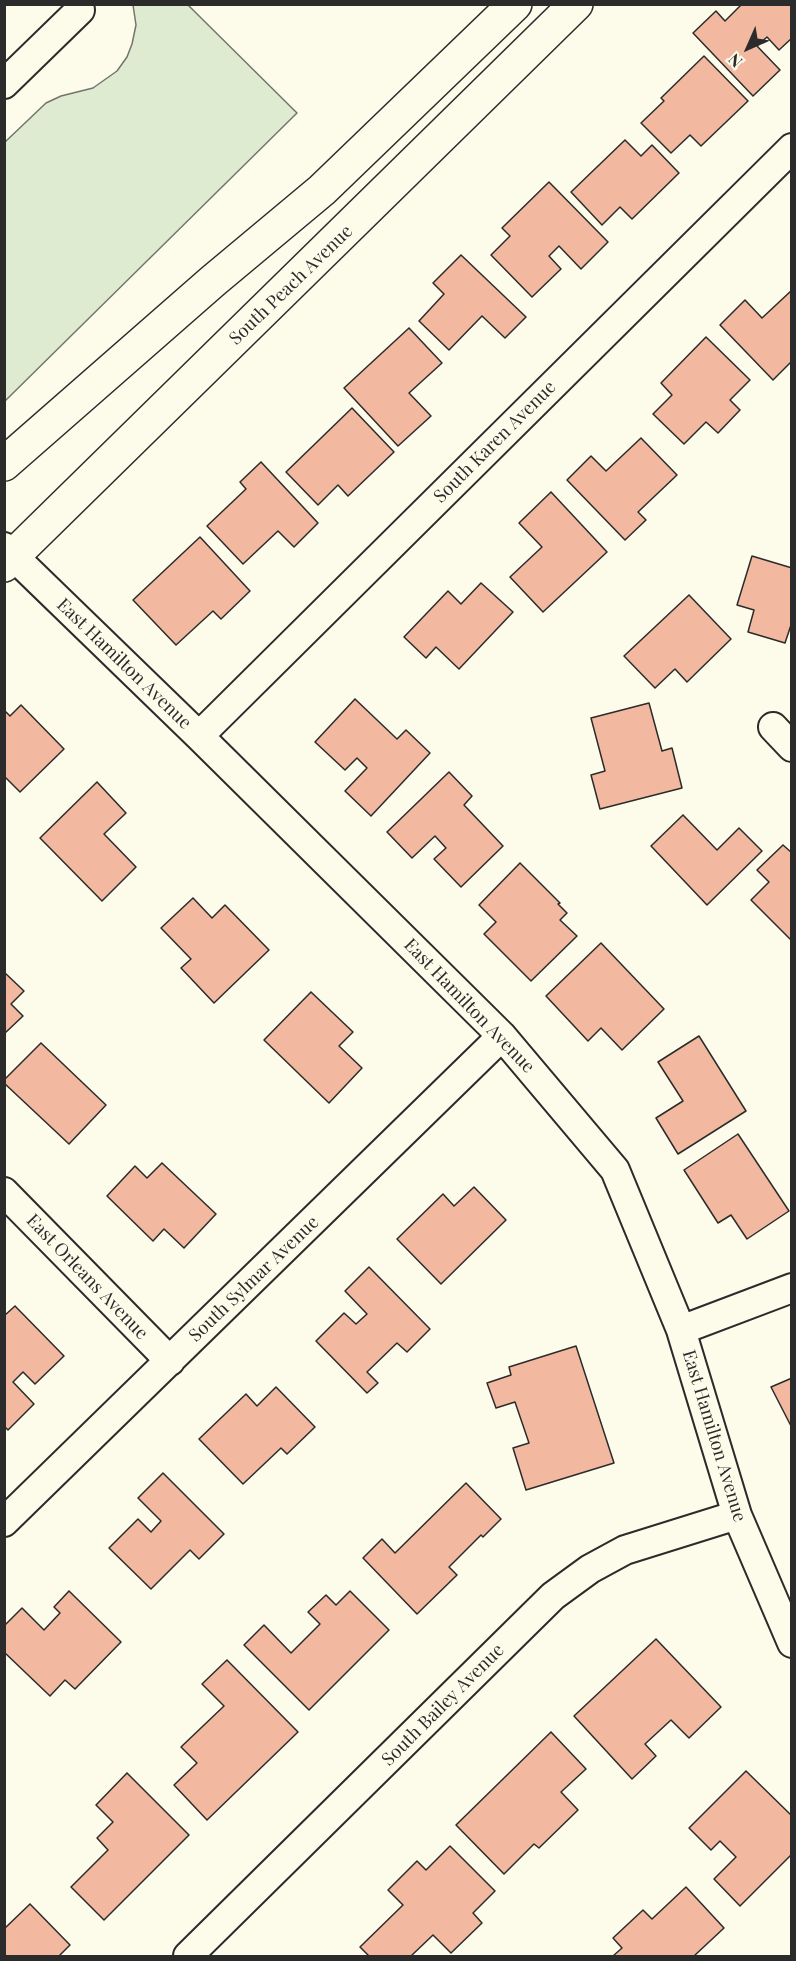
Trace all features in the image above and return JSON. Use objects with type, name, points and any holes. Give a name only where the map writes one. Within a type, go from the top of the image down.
[{"type":"main road","points":[[4,464],[205,288],[322,190],[515,4]]},
{"type":"main road","name":"South Peach Avenue","points":[[8,556],[576,4]]},
{"type":"street","points":[[4,84],[80,10]]},
{"type":"street","name":"South Karen Avenue","points":[[199,736],[792,148]]},
{"type":"street","name":"East Hamilton Avenue","points":[[8,556],[199,736],[502,1036],[615,1170],[681,1330],[737,1515],[792,1643]]},
{"type":"street","name":"South Sylmar Avenue","points":[[4,1522],[502,1036]]},
{"type":"street","name":"East Orleans Avenue","points":[[4,1192],[170,1361]]},
{"type":"street","points":[[681,1330],[792,1288]]},
{"type":"street","name":"South Bailey Avenue","points":[[188,1956],[553,1596],[590,1569],[625,1550],[737,1515]]},
{"type":"green space","points":[[133,5],[188,5],[297,113],[5,401],[5,142],[46,103],[61,96],[93,88],[117,71],[127,57],[132,44],[136,25]]},
{"type":"building","points":[[742,4],[792,4],[792,38],[779,50],[767,37],[757,46],[780,70],[753,96],[693,33],[716,11],[725,21]]},
{"type":"building","points":[[704,56],[748,101],[701,146],[690,135],[671,153],[641,123],[664,101],[661,98]]},
{"type":"building","points":[[625,140],[641,156],[652,145],[679,173],[632,219],[620,207],[602,225],[571,192]]},
{"type":"building","points":[[549,182],[608,242],[581,269],[559,246],[549,256],[561,269],[532,297],[491,255],[510,236],[502,228]]},
{"type":"building","points":[[461,255],[526,317],[505,338],[482,316],[449,350],[419,321],[444,294],[433,283]]},
{"type":"building","points":[[792,290],[792,361],[773,380],[720,325],[745,300],[762,318]]},
{"type":"building","points":[[409,328],[442,363],[409,393],[431,416],[398,446],[344,388]]},
{"type":"building","points":[[706,337],[750,380],[730,400],[740,410],[718,433],[706,422],[684,444],[653,414],[672,395],[661,383]]},
{"type":"building","points":[[352,408],[394,452],[348,496],[338,485],[318,505],[286,472]]},
{"type":"building","points":[[641,438],[677,475],[638,512],[646,520],[625,540],[567,480],[591,456],[606,471]]},
{"type":"building","points":[[261,462],[318,523],[294,547],[278,531],[243,564],[207,526],[246,489],[240,482]]},
{"type":"building","points":[[551,492],[607,552],[543,612],[510,577],[542,547],[519,523]]},
{"type":"building","points":[[200,537],[250,591],[221,619],[213,611],[176,645],[133,600]]},
{"type":"building","points":[[752,556],[792,568],[792,622],[785,643],[748,632],[754,610],[737,605]]},
{"type":"building","points":[[481,583],[513,612],[459,669],[436,647],[426,658],[404,637],[448,591],[461,604]]},
{"type":"building","points":[[689,595],[731,639],[687,682],[675,669],[655,688],[624,656]]},
{"type":"building","points":[[355,699],[397,739],[406,730],[430,753],[371,816],[345,791],[367,768],[357,758],[345,770],[315,742]]},
{"type":"building","points":[[649,703],[662,751],[672,748],[682,788],[600,809],[591,775],[605,771],[591,718]]},
{"type":"building","points":[[21,705],[64,749],[20,792],[4,776],[4,710],[10,716]]},
{"type":"building","points":[[449,772],[472,796],[464,805],[503,846],[461,887],[434,859],[446,848],[435,836],[412,858],[387,832]]},
{"type":"building","points":[[97,782],[126,813],[104,834],[136,867],[102,901],[40,838]]},
{"type":"building","points":[[683,815],[717,850],[739,828],[762,851],[707,905],[651,846]]},
{"type":"building","points":[[783,845],[792,853],[792,941],[751,900],[769,882],[757,870]]},
{"type":"building","points":[[520,863],[560,903],[558,904],[567,913],[560,920],[577,936],[531,981],[484,934],[496,922],[479,905]]},
{"type":"building","points":[[193,898],[212,918],[225,905],[269,950],[214,1003],[181,968],[191,959],[161,928]]},
{"type":"building","points":[[601,943],[664,1009],[622,1050],[601,1028],[588,1041],[546,996]]},
{"type":"building","points":[[4,972],[24,991],[11,1004],[23,1016],[4,1034]]},
{"type":"building","points":[[311,992],[353,1032],[339,1046],[362,1068],[329,1103],[264,1040]]},
{"type":"building","points":[[699,1036],[746,1111],[678,1154],[656,1118],[683,1101],[658,1062]]},
{"type":"building","points":[[41,1043],[106,1105],[69,1144],[4,1083],[4,1080]]},
{"type":"building","points":[[738,1134],[789,1211],[747,1239],[731,1215],[718,1223],[684,1170]]},
{"type":"building","points":[[162,1163],[216,1214],[184,1248],[164,1229],[153,1241],[107,1196],[135,1166],[147,1178]]},
{"type":"building","points":[[474,1187],[506,1220],[441,1284],[397,1239],[443,1194],[454,1206]]},
{"type":"building","points":[[369,1267],[430,1329],[407,1352],[397,1343],[367,1372],[378,1383],[367,1393],[316,1341],[344,1313],[356,1324],[367,1314],[345,1291]]},
{"type":"building","points":[[15,1306],[64,1356],[35,1384],[23,1372],[13,1382],[34,1404],[8,1430],[4,1426],[4,1316]]},
{"type":"building","points":[[576,1346],[614,1463],[526,1490],[513,1448],[529,1443],[515,1402],[496,1408],[487,1383],[511,1375],[509,1367]]},
{"type":"building","points":[[792,1378],[792,1428],[771,1387]]},
{"type":"building","points":[[276,1387],[315,1427],[287,1454],[281,1448],[243,1484],[199,1439],[246,1394],[257,1406]]},
{"type":"building","points":[[163,1473],[224,1534],[199,1559],[190,1550],[151,1589],[109,1548],[138,1519],[151,1532],[161,1521],[138,1498]]},
{"type":"building","points":[[466,1483],[501,1519],[483,1537],[481,1535],[449,1567],[457,1575],[417,1614],[363,1558],[382,1539],[395,1553]]},
{"type":"building","points":[[69,1591],[121,1642],[75,1689],[65,1680],[50,1696],[4,1652],[4,1626],[22,1608],[44,1630],[60,1613],[54,1607]]},
{"type":"building","points":[[350,1591],[389,1630],[309,1710],[244,1645],[264,1625],[291,1653],[320,1624],[308,1612],[326,1595],[336,1605]]},
{"type":"building","points":[[656,1639],[721,1707],[689,1738],[671,1720],[645,1744],[656,1756],[632,1779],[574,1716]]},
{"type":"building","points":[[227,1660],[298,1732],[207,1820],[174,1785],[197,1763],[181,1747],[224,1706],[202,1684]]},
{"type":"building","points":[[551,1732],[586,1769],[561,1792],[578,1810],[539,1848],[534,1844],[504,1874],[456,1825]]},
{"type":"building","points":[[746,1771],[792,1816],[792,1854],[740,1906],[714,1879],[736,1857],[720,1841],[711,1850],[689,1828]]},
{"type":"building","points":[[127,1773],[189,1835],[104,1920],[71,1887],[108,1850],[97,1838],[113,1822],[96,1805]]},
{"type":"building","points":[[450,1846],[495,1891],[473,1913],[482,1923],[451,1953],[433,1935],[411,1956],[369,1956],[360,1947],[403,1905],[388,1890],[417,1861],[426,1870]]},
{"type":"building","points":[[686,1887],[724,1928],[694,1956],[613,1956],[622,1948],[613,1938],[643,1910],[652,1919]]},
{"type":"building","points":[[30,1904],[70,1945],[59,1956],[4,1956],[4,1929]]}]
